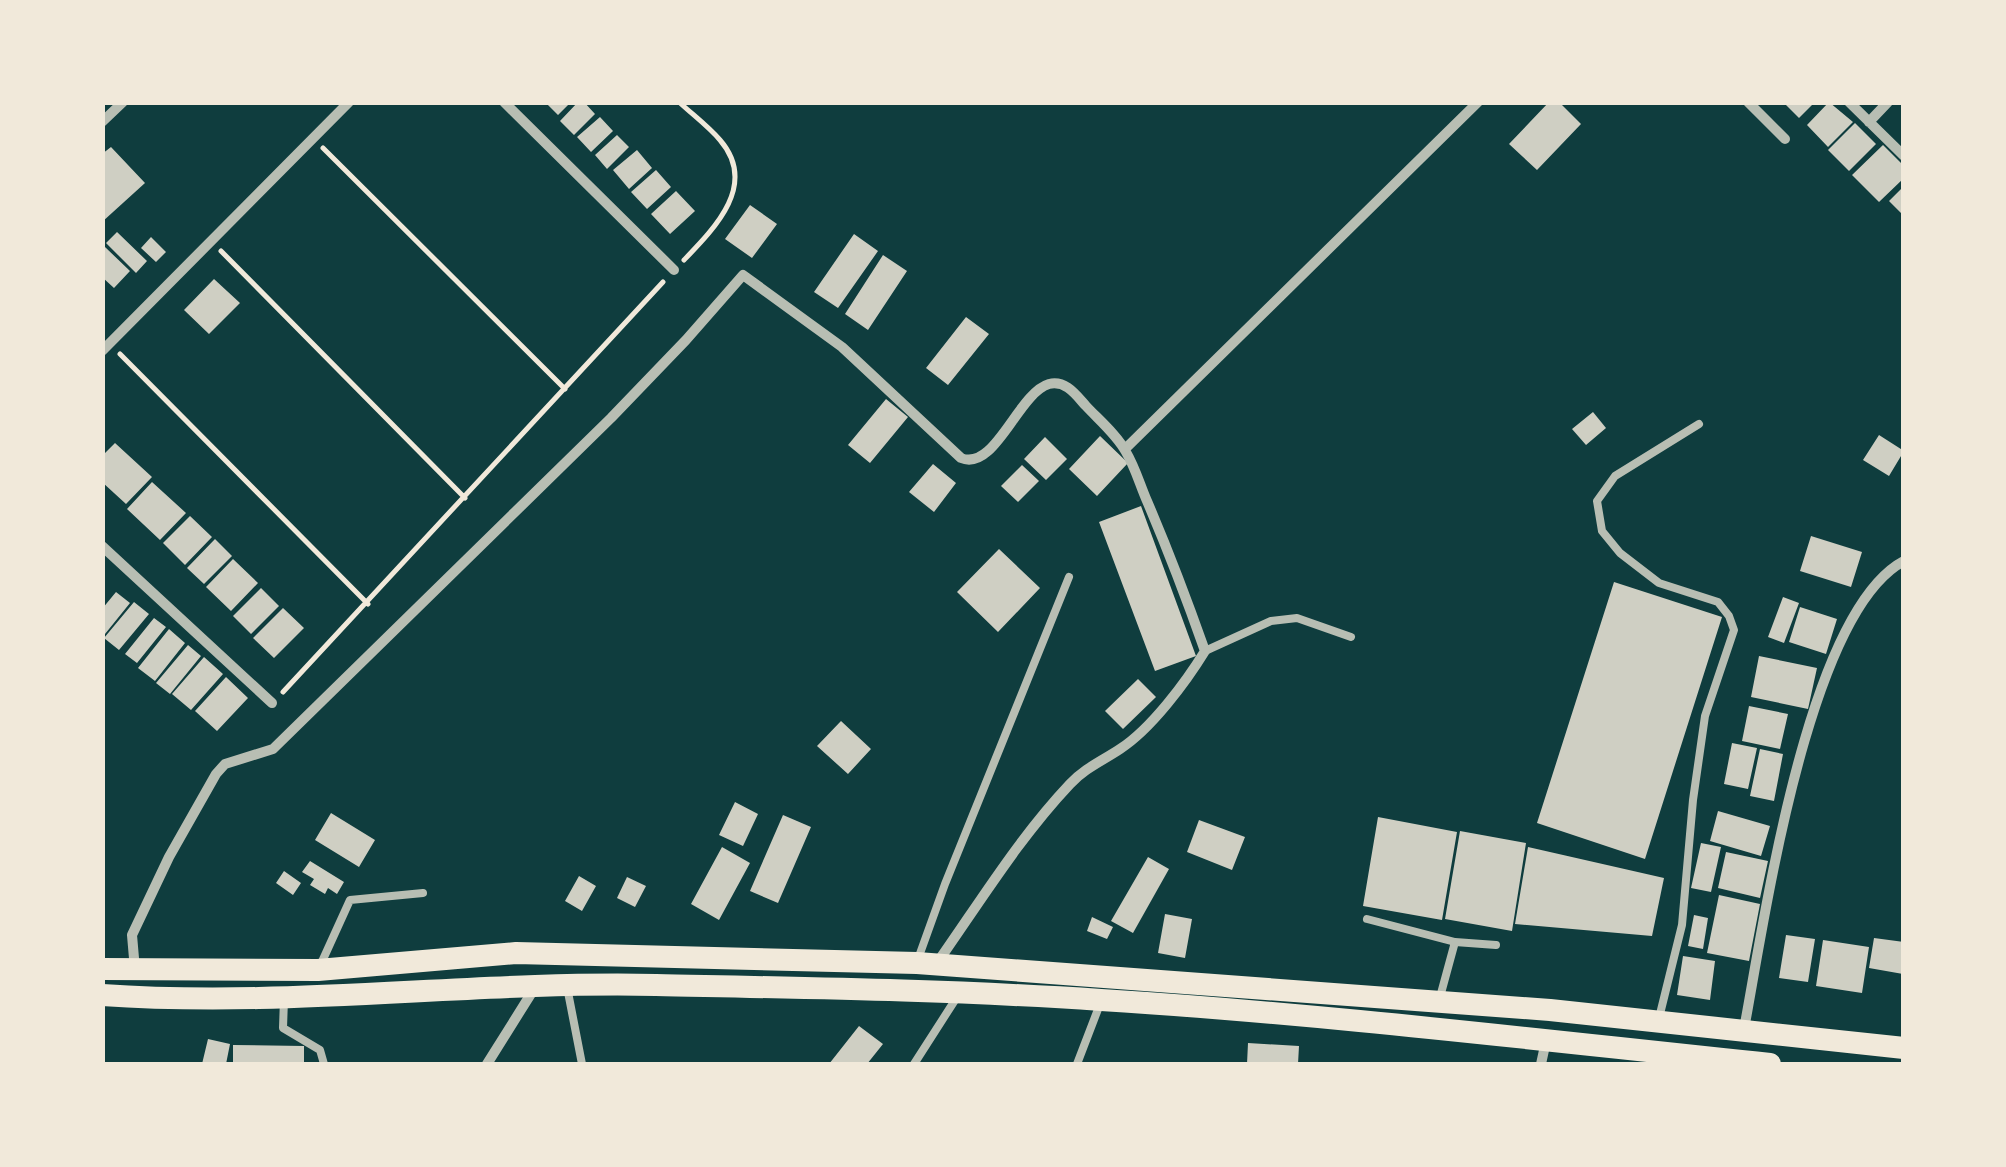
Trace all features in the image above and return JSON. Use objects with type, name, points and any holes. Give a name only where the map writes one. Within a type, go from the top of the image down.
[{"type":"highway","points":[[102,969],[318,970],[516,953],[927,963],[1439,1001],[1904,1048]]},
{"type":"highway","points":[[102,995],[182,1001],[284,1000],[628,984],[959,994],[1102,1000],[1389,1023],[1543,1053],[1770,1064]]},
{"type":"street","points":[[102,122],[123,102]]},
{"type":"street","points":[[106,347],[349,102]]},
{"type":"street","points":[[504,102],[674,270]]},
{"type":"street","points":[[1125,449],[1478,102]]},
{"type":"street","points":[[1748,102],[1785,139]]},
{"type":"street","points":[[1849,102],[1904,156]]},
{"type":"street","points":[[1869,122],[1888,102]]},
{"type":"street","points":[[135,972],[132,935],[169,857],[225,764],[272,749],[297,726],[611,418],[743,275],[842,347],[968,461],[986,453],[1043,386],[1052,383],[1068,387],[1125,449],[1173,561],[1205,651],[1136,737],[1085,769],[1068,786],[927,963]]},
{"type":"street","points":[[102,546],[272,702]]},
{"type":"street","points":[[1744,1030],[1801,744],[1858,607],[1884,574],[1904,561]]},
{"type":"street","points":[[487,1064],[534,988]]},
{"type":"lane","points":[[1658,1023],[1682,925],[1705,716],[1734,630],[1730,616],[1718,602],[1660,583],[1620,553],[1602,531],[1596,501],[1616,476],[1699,424]]},
{"type":"lane","points":[[927,963],[952,868],[1069,577]]},
{"type":"lane","points":[[1205,651],[1272,621],[1297,618],[1351,637]]},
{"type":"lane","points":[[318,970],[350,900],[423,893]]},
{"type":"lane","points":[[1367,919],[1456,942],[1496,945]]},
{"type":"lane","points":[[1439,1001],[1456,942]]},
{"type":"lane","points":[[567,987],[582,1064]]},
{"type":"lane","points":[[914,1064],[959,994]]},
{"type":"lane","points":[[284,1000],[283,1028],[320,1050],[324,1064]]},
{"type":"lane","points":[[1077,1064],[1102,1000]]},
{"type":"path","points":[[272,702],[368,604],[702,241],[732,200],[738,175],[722,142],[680,102]]},
{"type":"path","points":[[313,138],[565,389]]},
{"type":"path","points":[[211,242],[465,498]]},
{"type":"path","points":[[106,347],[368,604]]},
{"type":"building","points":[[545,102],[571,102],[558,115]]},
{"type":"building","points":[[578,102],[584,102],[595,114],[574,135],[560,121]]},
{"type":"building","points":[[1549,102],[1559,102],[1581,124],[1537,170],[1509,144]]},
{"type":"building","points":[[1783,102],[1815,102],[1799,118]]},
{"type":"building","points":[[1829,102],[1853,122],[1828,147],[1807,125]]},
{"type":"building","points":[[600,117],[613,131],[591,152],[577,137]]},
{"type":"building","points":[[1855,123],[1876,144],[1849,171],[1828,150]]},
{"type":"building","points":[[617,135],[629,147],[607,169],[595,155]]},
{"type":"building","points":[[1883,145],[1904,166],[1904,178],[1879,202],[1852,175]]},
{"type":"building","points":[[111,147],[145,183],[102,222],[102,154]]},
{"type":"building","points":[[637,150],[652,168],[629,189],[613,170]]},
{"type":"building","points":[[656,170],[671,187],[647,209],[631,192]]},
{"type":"building","points":[[1904,186],[1904,216],[1889,201]]},
{"type":"building","points":[[676,191],[695,211],[670,234],[651,214]]},
{"type":"building","points":[[750,205],[777,224],[752,258],[725,239]]},
{"type":"building","points":[[117,232],[147,261],[136,273],[106,243]]},
{"type":"building","points":[[854,234],[878,251],[838,308],[814,292]]},
{"type":"building","points":[[151,237],[166,252],[156,262],[141,248]]},
{"type":"building","points":[[105,247],[130,271],[114,288],[102,277]]},
{"type":"building","points":[[883,255],[907,271],[868,330],[845,314]]},
{"type":"building","points":[[214,279],[240,303],[209,334],[184,310]]},
{"type":"building","points":[[966,317],[989,334],[948,385],[926,368]]},
{"type":"building","points":[[886,399],[908,417],[870,463],[848,445]]},
{"type":"building","points":[[1593,412],[1606,428],[1586,445],[1572,429]]},
{"type":"building","points":[[1879,435],[1904,451],[1889,476],[1863,460]]},
{"type":"building","points":[[1100,436],[1128,463],[1097,496],[1069,469]]},
{"type":"building","points":[[1045,437],[1067,459],[1046,480],[1024,459]]},
{"type":"building","points":[[115,443],[152,477],[126,504],[102,482],[102,456]]},
{"type":"building","points":[[933,464],[956,483],[934,512],[909,492]]},
{"type":"building","points":[[1022,465],[1039,481],[1018,502],[1001,486]]},
{"type":"building","points":[[152,482],[186,513],[160,540],[127,509]]},
{"type":"building","points":[[1141,506],[1196,656],[1155,671],[1099,522]]},
{"type":"building","points":[[190,516],[212,537],[185,565],[163,543]]},
{"type":"building","points":[[1811,536],[1862,552],[1851,587],[1800,571]]},
{"type":"building","points":[[215,539],[232,556],[204,584],[187,568]]},
{"type":"building","points":[[999,549],[1040,588],[998,632],[957,592]]},
{"type":"building","points":[[233,559],[258,583],[231,611],[206,587]]},
{"type":"building","points":[[1614,582],[1722,617],[1645,859],[1537,823]]},
{"type":"building","points":[[261,588],[279,606],[251,634],[233,616]]},
{"type":"building","points":[[116,592],[130,603],[105,634],[102,609]]},
{"type":"building","points":[[1783,597],[1799,603],[1784,643],[1768,637]]},
{"type":"building","points":[[134,602],[149,614],[119,650],[104,638]]},
{"type":"building","points":[[1800,607],[1837,619],[1826,654],[1789,642]]},
{"type":"building","points":[[283,608],[304,628],[274,658],[253,638]]},
{"type":"building","points":[[154,618],[166,627],[137,663],[125,654]]},
{"type":"building","points":[[169,629],[185,643],[155,681],[138,668]]},
{"type":"building","points":[[188,645],[201,656],[170,694],[156,683]]},
{"type":"building","points":[[1759,656],[1817,668],[1808,709],[1751,697]]},
{"type":"building","points":[[204,657],[223,674],[191,710],[172,694]]},
{"type":"building","points":[[226,677],[248,698],[217,731],[195,711]]},
{"type":"building","points":[[1138,679],[1156,697],[1123,729],[1105,711]]},
{"type":"building","points":[[1749,706],[1788,714],[1780,749],[1742,741]]},
{"type":"building","points":[[841,721],[871,749],[848,774],[817,746]]},
{"type":"building","points":[[1732,743],[1757,748],[1748,789],[1724,784]]},
{"type":"building","points":[[1760,749],[1783,754],[1774,801],[1750,796]]},
{"type":"building","points":[[735,802],[758,814],[743,846],[719,835]]},
{"type":"building","points":[[1718,811],[1770,826],[1761,856],[1710,841]]},
{"type":"building","points":[[331,813],[375,840],[359,867],[315,840]]},
{"type":"building","points":[[783,815],[811,827],[778,903],[750,891]]},
{"type":"building","points":[[1378,817],[1457,832],[1442,920],[1363,906]]},
{"type":"building","points":[[1199,820],[1245,837],[1232,870],[1187,852]]},
{"type":"building","points":[[1460,831],[1526,843],[1512,931],[1445,919]]},
{"type":"building","points":[[1701,843],[1721,847],[1711,892],[1691,888]]},
{"type":"building","points":[[722,847],[750,863],[719,920],[691,904]]},
{"type":"building","points":[[1528,847],[1664,878],[1652,936],[1515,924]]},
{"type":"building","points":[[1726,852],[1768,861],[1760,898],[1718,888]]},
{"type":"building","points":[[1148,857],[1169,869],[1133,933],[1111,921]]},
{"type":"building","points":[[310,861],[344,882],[337,894],[328,888],[325,894],[310,885],[314,879],[302,872]]},
{"type":"building","points":[[284,871],[301,883],[293,895],[276,883]]},
{"type":"building","points":[[579,876],[596,886],[582,911],[565,901]]},
{"type":"building","points":[[627,877],[646,886],[635,907],[617,898]]},
{"type":"building","points":[[1719,895],[1760,904],[1749,961],[1707,953]]},
{"type":"building","points":[[1165,914],[1192,919],[1185,958],[1158,953]]},
{"type":"building","points":[[1694,915],[1708,918],[1703,949],[1688,946]]},
{"type":"building","points":[[1092,917],[1113,927],[1107,939],[1087,931]]},
{"type":"building","points":[[1786,935],[1815,939],[1808,982],[1779,978]]},
{"type":"building","points":[[1874,938],[1904,942],[1903,974],[1869,968]]},
{"type":"building","points":[[1823,940],[1869,947],[1862,993],[1816,986]]},
{"type":"building","points":[[1683,956],[1715,961],[1710,1000],[1677,995]]},
{"type":"building","points":[[859,1026],[883,1044],[867,1064],[829,1064]]},
{"type":"building","points":[[208,1039],[230,1044],[226,1064],[202,1064]]},
{"type":"building","points":[[1248,1043],[1299,1046],[1298,1064],[1247,1064]]},
{"type":"building","points":[[233,1045],[304,1046],[304,1064],[233,1064]]}]
